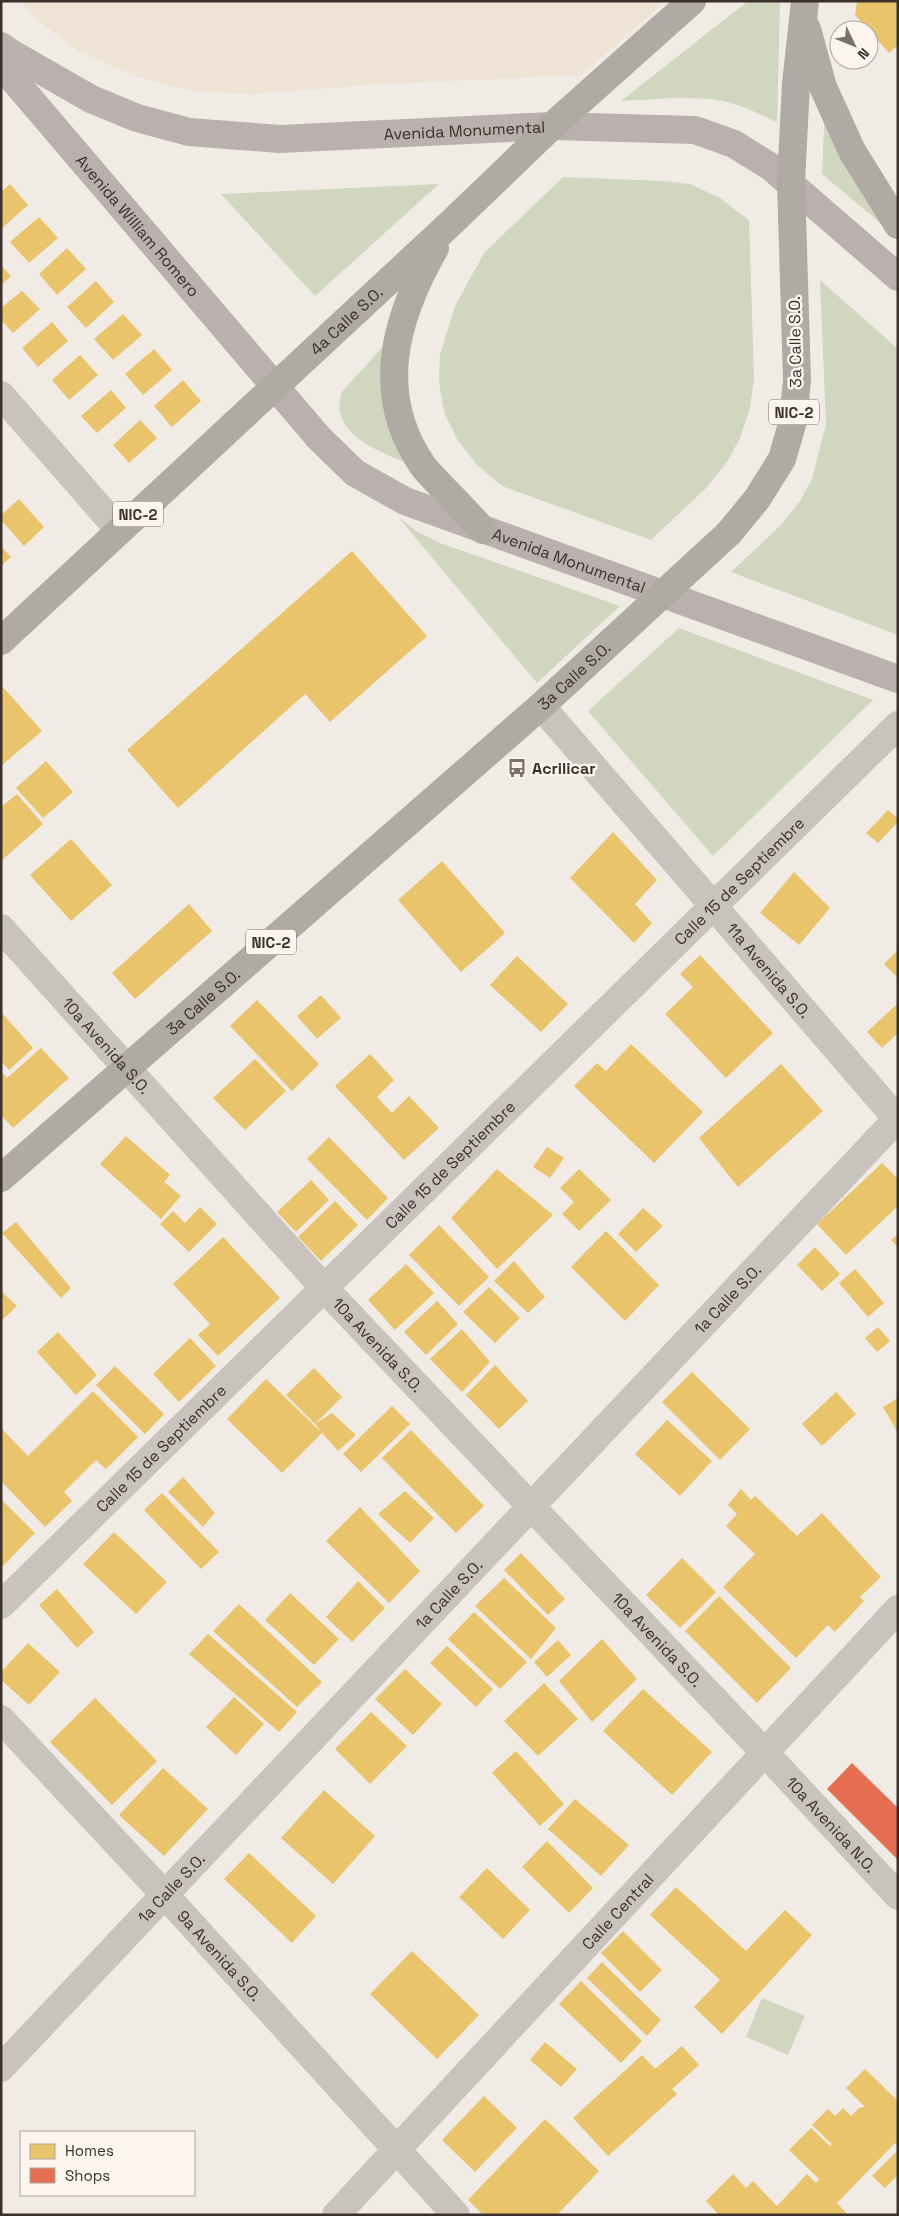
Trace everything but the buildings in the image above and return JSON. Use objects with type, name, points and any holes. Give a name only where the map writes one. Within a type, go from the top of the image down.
[{"type":"highway","name":"4a Calle S.O.","points":[[1,640],[451,224],[552,126],[692,1]]},
{"type":"highway","name":"3a Calle S.O.","points":[[1,1178],[541,706],[729,533],[748,511],[782,459],[789,437],[796,401],[791,182],[796,84],[804,8]]},
{"type":"highway","points":[[804,8],[823,86],[852,151],[898,224]]},
{"type":"highway","points":[[451,224],[414,288],[401,324],[394,363],[394,392],[402,426],[423,466],[483,530]]},
{"type":"main road","name":"Avenida Monumental","points":[[1,46],[91,99],[137,118],[189,132],[280,139],[552,126],[695,130],[742,148],[791,182],[898,277]]},
{"type":"main road","name":"Avenida William Romero","points":[[1,65],[275,387]]},
{"type":"main road","name":"Avenida Monumental","points":[[275,387],[319,438],[355,473],[405,501],[898,679]]},
{"type":"street","points":[[1,395],[120,531]]},
{"type":"street","name":"11a Avenida S.O.","points":[[541,706],[897,1119]]},
{"type":"street","name":"Calle 15 de Septiembre","points":[[1,1605],[898,725]]},
{"type":"street","name":"10a Avenida S.O.","points":[[1,928],[324,1288],[765,1753]]},
{"type":"street","name":"1a Calle S.O.","points":[[1,2068],[897,1119]]},
{"type":"street","name":"Calle Central","points":[[336,2215],[898,1609]]},
{"type":"street","name":"9a Avenida S.O.","points":[[1,1719],[164,1894],[456,2215]]},
{"type":"street","name":"10a Avenida N.O.","points":[[765,1753],[898,1896]]},
{"type":"green space","points":[[748,1],[780,1],[777,122],[737,105],[712,99],[686,98],[621,101]]},
{"type":"green space","points":[[825,105],[885,227],[822,174]]},
{"type":"green space","points":[[563,177],[663,181],[690,184],[720,198],[749,220],[754,378],[750,408],[740,438],[727,462],[706,488],[651,540],[502,486],[477,465],[457,439],[444,412],[439,382],[440,355],[455,306],[484,253]]},
{"type":"green space","points":[[439,184],[315,296],[221,194]]},
{"type":"green space","points":[[820,280],[898,349],[898,635],[731,572],[781,525],[800,501],[812,479],[826,424]]},
{"type":"green space","points":[[387,342],[413,465],[381,452],[359,439],[350,431],[340,412],[341,393]]},
{"type":"green space","points":[[399,518],[418,532],[440,543],[620,606],[537,683]]},
{"type":"green space","points":[[679,628],[873,700],[713,856],[588,711]]},
{"type":"green space","points":[[762,1998],[805,2016],[788,2055],[746,2037]]},
{"type":"shaded area","points":[[20,1],[666,1],[581,75],[367,85],[253,94],[196,92],[141,78],[78,51],[36,19]]},
{"type":"place","name":"Acrilicar","points":[[517,768]]}]
